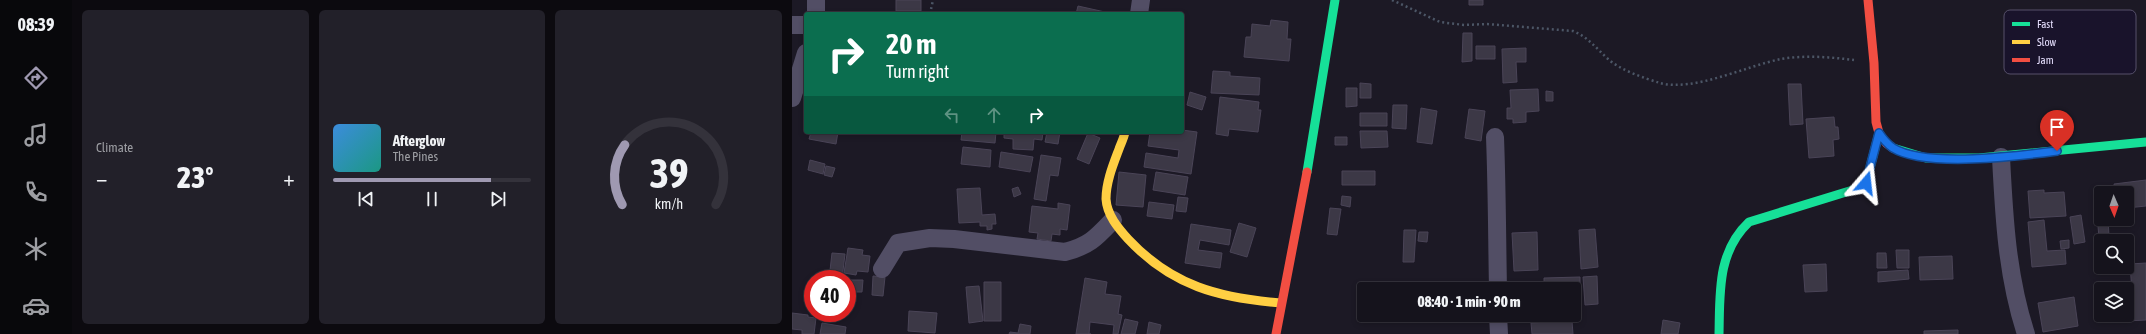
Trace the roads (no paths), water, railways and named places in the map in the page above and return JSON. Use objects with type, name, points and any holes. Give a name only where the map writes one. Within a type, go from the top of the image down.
[{"type":"street","points":[[816,0],[816,12]]},
{"type":"street","points":[[1139,12],[1141,0]]},
{"type":"street","points":[[1276,334],[1301,207],[1335,0]]},
{"type":"street","points":[[1868,0],[1874,63],[1874,107],[1879,133],[1886,143],[1895,149],[1926,158],[2001,157],[2146,142]]},
{"type":"street","points":[[792,25],[804,25]]},
{"type":"street","points":[[792,98],[804,59]]},
{"type":"street","points":[[1719,334],[1720,282],[1726,256],[1734,237],[1741,228],[1750,222],[1856,190],[1866,183],[1879,133]]},
{"type":"street","points":[[1124,134],[1108,190],[1107,205],[1112,220],[1142,256],[1180,282],[1206,292],[1256,302],[1281,303]]},
{"type":"street","points":[[1495,137],[1498,282]]},
{"type":"street","points":[[2001,157],[2008,263],[2026,334]]},
{"type":"street","points":[[882,269],[898,243],[913,239],[954,239],[984,244],[1065,252],[1083,248],[1095,240],[1112,220]]},
{"type":"street","points":[[1499,322],[1500,334]]}]
